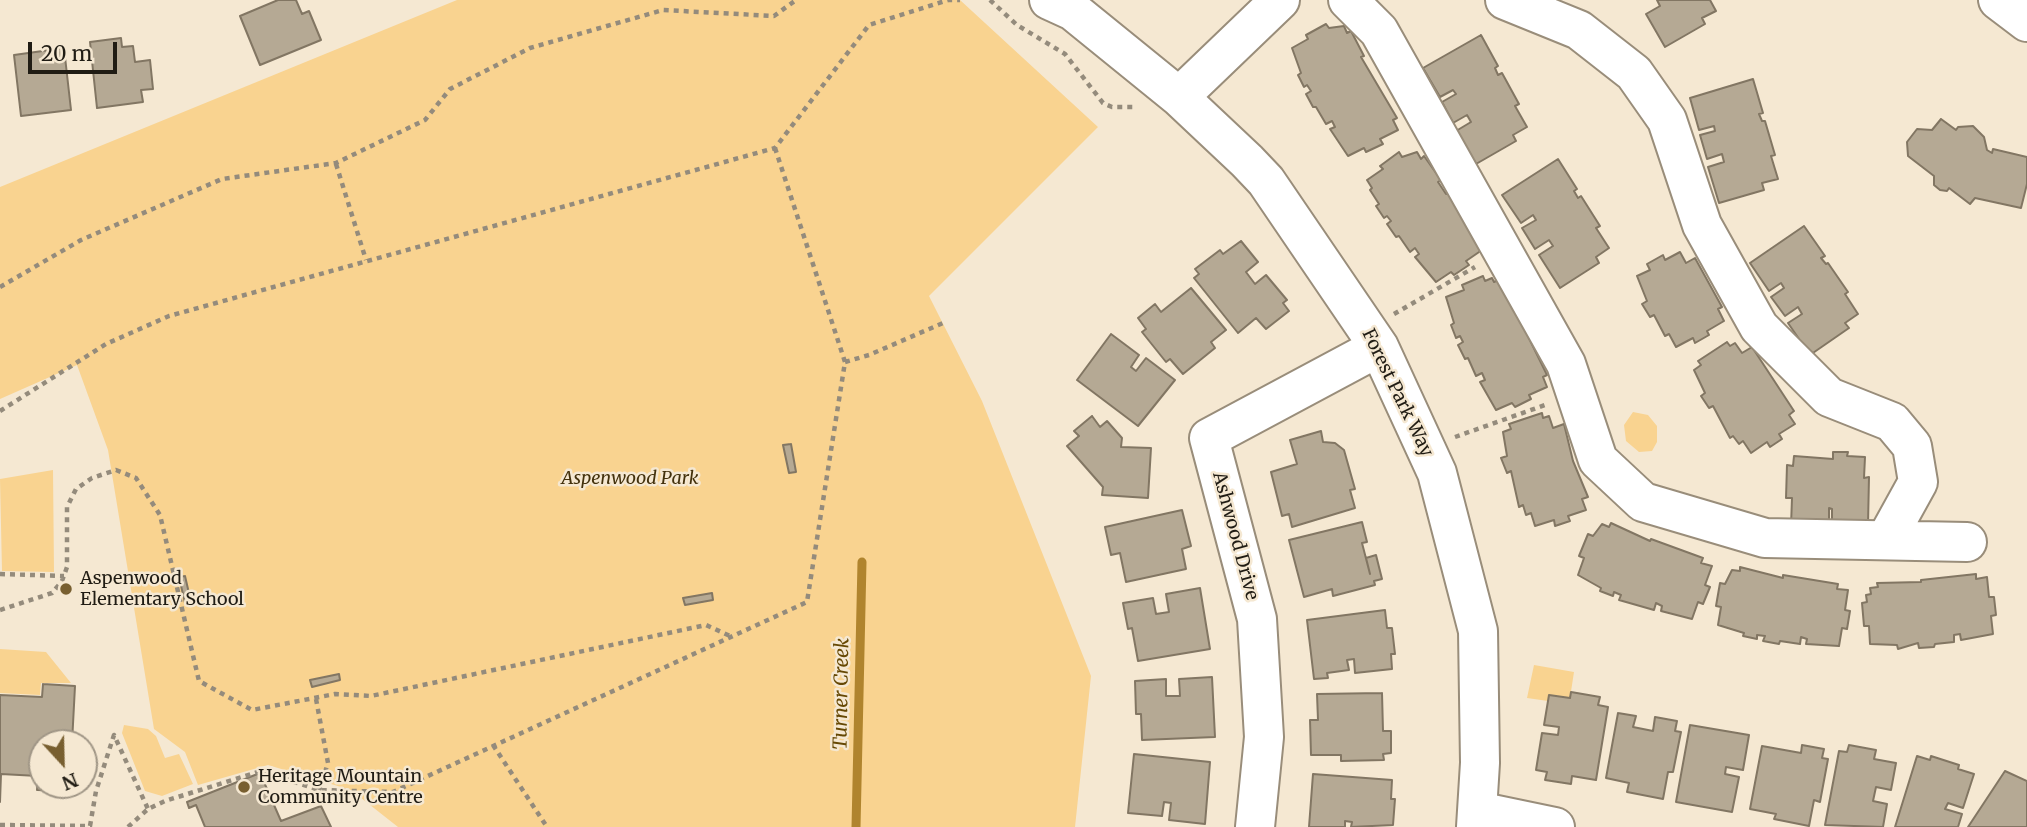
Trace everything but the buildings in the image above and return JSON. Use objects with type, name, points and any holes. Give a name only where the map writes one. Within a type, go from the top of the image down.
[{"type":"street","name":"Forest Park Way","points":[[1049,0],[1073,12],[1162,103],[1266,181],[1386,330],[1437,474],[1478,631],[1477,819]]},
{"type":"street","points":[[1162,103],[1280,0]]},
{"type":"street","points":[[1348,0],[1379,31],[1566,364],[1598,460],[1643,502],[1765,538],[1967,542]]},
{"type":"street","points":[[1505,0],[1582,15],[1634,73],[1667,120],[1702,225],[1759,327],[1829,397],[1892,422],[1912,446],[1918,482],[1886,540]]},
{"type":"street","points":[[1998,0],[2027,22]]},
{"type":"street","name":"Ashwood Drive","points":[[1255,827],[1265,737],[1257,619],[1209,438],[1386,330]]},
{"type":"street","points":[[1477,819],[1555,827]]},
{"type":"path","points":[[0,287],[81,240],[222,179],[336,163],[425,120],[450,89],[530,48],[663,10],[774,16],[796,0]]},
{"type":"path","points":[[0,411],[106,344],[169,316],[775,148],[869,25],[929,6],[960,0]]},
{"type":"path","points":[[990,0],[1017,25],[1065,54],[1103,103],[1112,107],[1162,103]]},
{"type":"path","points":[[128,827],[148,808],[261,771],[319,790],[393,792],[807,602],[845,362],[775,148]]},
{"type":"path","points":[[336,163],[366,260]]},
{"type":"path","points":[[1386,330],[1503,251]]},
{"type":"path","points":[[845,362],[869,355],[943,323]]},
{"type":"path","points":[[1452,438],[1576,394]]},
{"type":"path","points":[[0,610],[52,593],[64,576],[67,507],[76,489],[106,472],[126,472],[136,478],[160,515],[199,681],[252,710],[335,694],[371,696],[706,625],[731,636]]},
{"type":"path","points":[[0,574],[64,576]]},
{"type":"path","points":[[316,699],[328,763],[319,790]]},
{"type":"path","points":[[0,825],[90,827],[96,791],[114,736],[148,808]]},
{"type":"path","points":[[493,745],[547,827]]},
{"type":"green space","name":"Aspenwood Park","points":[[457,0],[960,0],[1098,127],[929,296],[982,401],[1091,676],[1075,827],[398,827],[351,790],[268,765],[198,785],[185,752],[154,729],[108,450],[77,365],[0,399],[0,187]]},
{"type":"green space","points":[[1633,412],[1648,415],[1657,426],[1657,442],[1652,451],[1639,452],[1626,441],[1624,425]]},
{"type":"green space","points":[[53,470],[54,572],[2,571],[0,479]]},
{"type":"green space","points":[[0,649],[46,652],[71,683],[41,683],[40,695],[0,693]]},
{"type":"green space","points":[[1534,665],[1574,672],[1570,698],[1550,695],[1548,701],[1527,698]]},
{"type":"green space","points":[[124,725],[148,729],[156,736],[165,758],[179,754],[193,784],[162,796],[145,791],[122,733]]},
{"type":"waterway","name":"Turner Creek","points":[[856,827],[862,562]]},
{"type":"place","name":"Aspenwood Elementary School","points":[[66,589]]},
{"type":"place","name":"Heritage Mountain Community Centre","points":[[244,787]]}]
